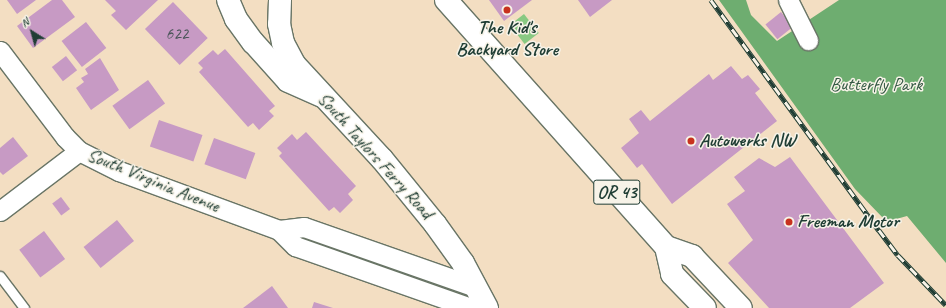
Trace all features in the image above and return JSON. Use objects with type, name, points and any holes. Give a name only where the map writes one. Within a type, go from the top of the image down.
[{"type":"main road","points":[[228,0],[236,19],[253,42],[288,81],[322,96]]},
{"type":"main road","name":"South Taylors Ferry Road","points":[[280,0],[279,24],[288,55],[322,96],[382,159],[435,224],[463,263],[473,298],[487,308]]},
{"type":"main road","name":"OR 43","points":[[446,0],[666,247],[672,274],[705,308]]},
{"type":"main road","name":"OR 43","points":[[666,247],[692,256],[741,308]]},
{"type":"street","points":[[788,0],[808,40]]},
{"type":"street","name":"South Virginia Avenue","points":[[0,51],[65,137],[80,151],[119,171],[279,230],[304,227],[473,298]]},
{"type":"street","points":[[0,211],[80,151]]},
{"type":"lane","points":[[0,276],[24,308]]},
{"type":"green space","name":"Butterfly Park","points":[[719,0],[746,0],[751,15],[777,41],[839,0],[946,0],[946,263],[907,216],[889,221],[884,219],[855,189]]},
{"type":"green space","points":[[524,14],[539,33],[525,44],[510,25]]},
{"type":"building","points":[[7,0],[36,0],[17,14]]},
{"type":"building","points":[[52,0],[62,0],[75,17],[33,48],[17,26]]},
{"type":"building","points":[[105,0],[158,0],[126,30],[111,15],[116,11]]},
{"type":"building","name":"The Kid's Backyard Store","points":[[489,0],[532,0],[504,21]]},
{"type":"building","points":[[578,0],[612,0],[590,17]]},
{"type":"building","points":[[173,2],[208,38],[180,65],[145,29]]},
{"type":"building","points":[[781,12],[793,27],[777,39],[765,25]]},
{"type":"building","points":[[86,22],[106,48],[82,67],[62,41]]},
{"type":"building","points":[[225,49],[275,106],[269,111],[274,116],[259,130],[253,123],[248,127],[199,72],[203,68],[198,63],[213,50],[218,55]]},
{"type":"building","points":[[66,56],[77,70],[63,81],[52,67]]},
{"type":"building","points":[[100,58],[119,90],[91,110],[76,88],[84,82],[81,78],[88,74],[85,69]]},
{"type":"building","name":"Autowerks NW","points":[[731,66],[742,79],[748,75],[760,89],[755,93],[777,121],[672,204],[642,164],[637,168],[621,148],[639,133],[629,119],[641,110],[650,121],[709,74],[713,80]]},
{"type":"building","points":[[148,80],[165,103],[129,129],[112,106]]},
{"type":"building","points":[[159,120],[202,135],[193,161],[150,146]]},
{"type":"building","points":[[306,132],[356,186],[348,194],[353,200],[340,213],[334,207],[329,211],[279,156],[282,153],[277,148],[292,134],[297,140]]},
{"type":"building","points":[[13,137],[28,156],[3,175],[0,172],[0,148]]},
{"type":"building","points":[[214,138],[255,153],[246,179],[204,164]]},
{"type":"building","name":"Freeman Motor","points":[[790,157],[884,283],[850,308],[769,308],[728,263],[753,240],[727,204],[745,191],[734,177],[759,158],[775,167]]},
{"type":"building","points":[[61,197],[70,209],[61,216],[52,204]]},
{"type":"building","points":[[117,220],[134,241],[101,268],[84,247]]},
{"type":"building","points":[[44,231],[65,259],[40,278],[19,250]]},
{"type":"building","points":[[272,286],[288,308],[243,308]]},
{"type":"building","points":[[314,302],[333,308],[312,308]]},
{"type":"railway","points":[[711,0],[898,255],[946,305]]},
{"type":"place","name":"The Kid's Backyard Store","points":[[507,10]]},
{"type":"place","name":"Autowerks NW","points":[[691,141]]},
{"type":"place","name":"Freeman Motor","points":[[789,222]]}]
